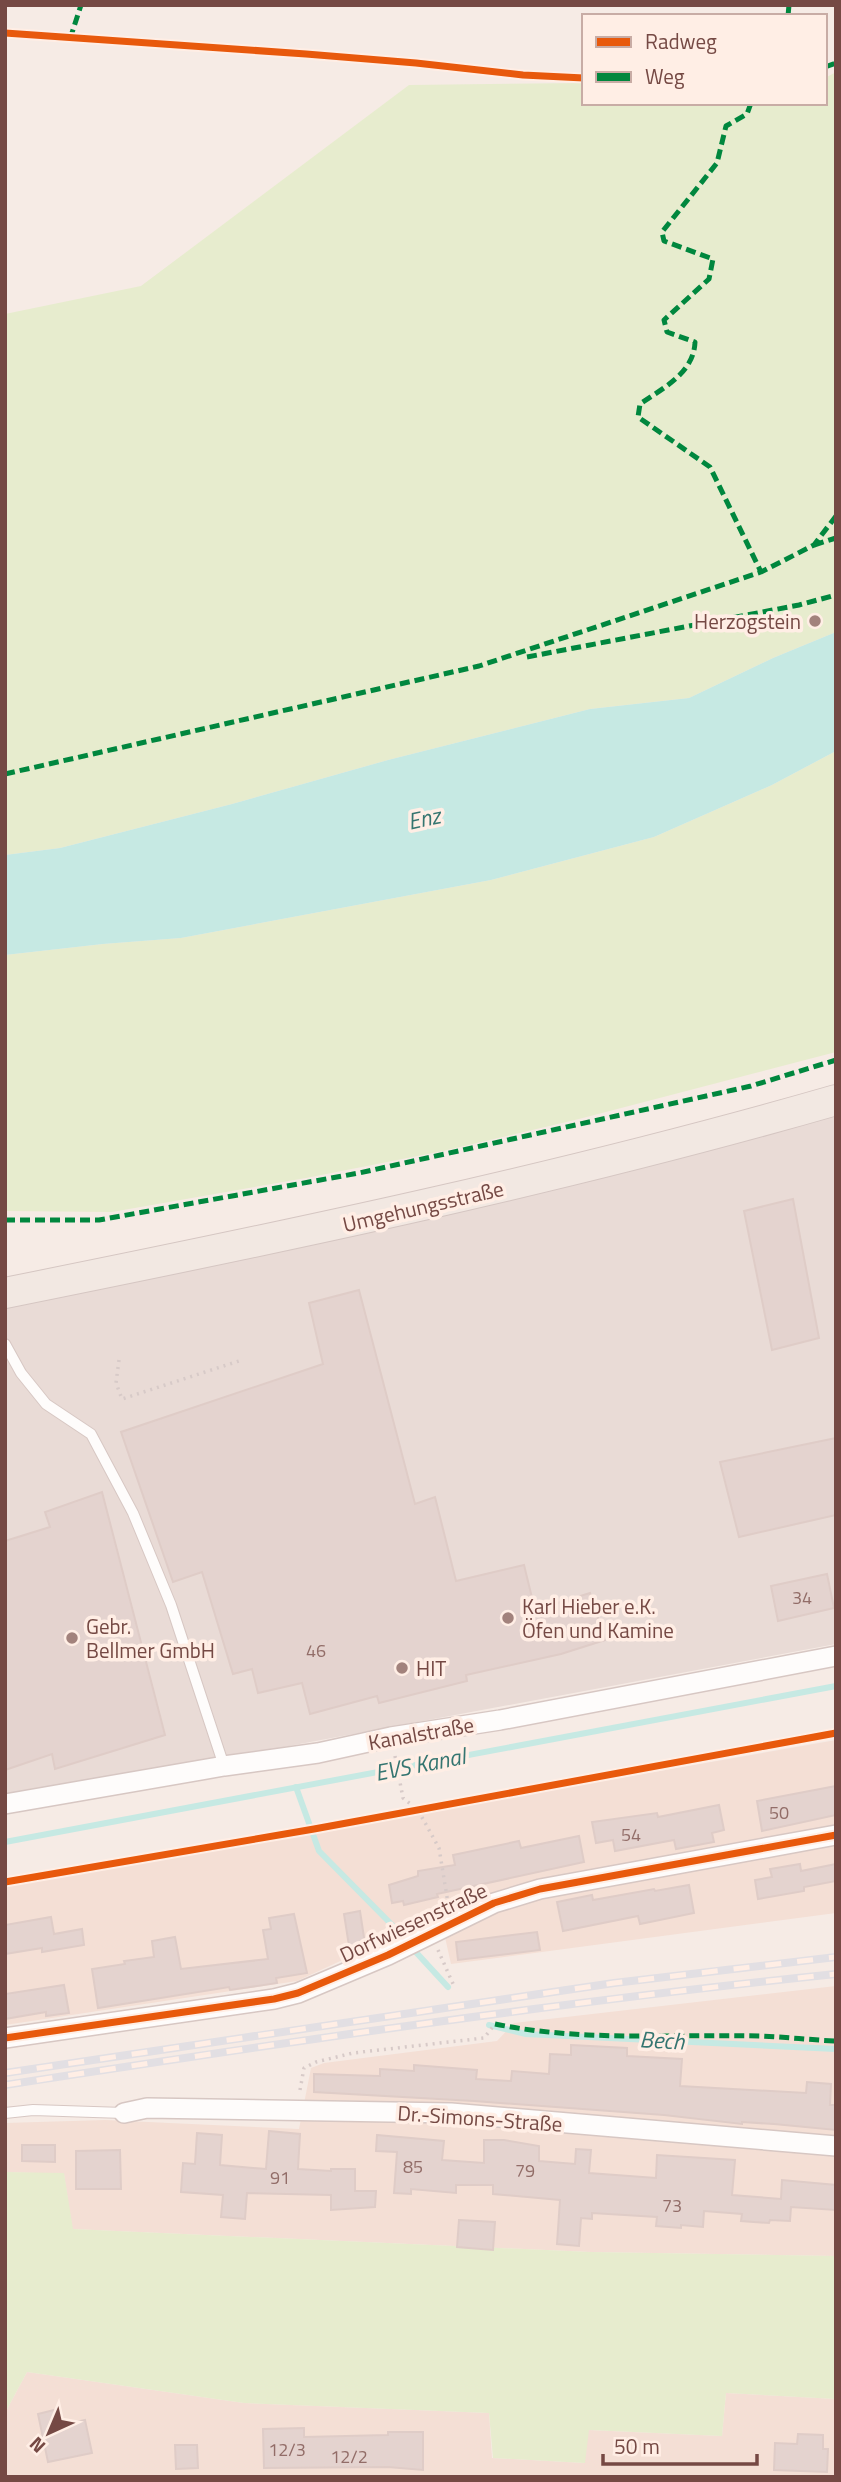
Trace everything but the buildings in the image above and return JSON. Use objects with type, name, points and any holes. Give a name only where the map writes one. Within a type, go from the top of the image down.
[{"type":"main road","name":"Umgehungsstraße","points":[[5,1293],[405,1211],[607,1162],[836,1100]]},
{"type":"street","name":"Kanalstraße","points":[[5,1804],[224,1766],[318,1753],[391,1737],[500,1720],[836,1656]]},
{"type":"street","name":"Dorfwiesenstraße","points":[[5,2038],[298,1993],[388,1955],[494,1903],[540,1889],[836,1835]]},
{"type":"street","name":"Dr.-Simons-Straße","points":[[124,2113],[146,2108],[452,2113],[836,2146]]},
{"type":"lane","points":[[5,1344],[21,1373],[46,1404],[91,1434],[132,1513],[171,1605],[224,1766]]},
{"type":"lane","points":[[5,2113],[33,2110],[124,2113]]},
{"type":"path","points":[[119,1360],[116,1383],[122,1399],[239,1361]]},
{"type":"path","points":[[391,1737],[403,1798],[418,1810],[439,1849],[449,1913],[454,1923]]},
{"type":"path","points":[[407,1812],[432,1808]]},
{"type":"path","points":[[431,1934],[454,1986]]},
{"type":"path","points":[[297,2109],[304,2068],[316,2062],[353,2053],[484,2038],[495,2024]]},
{"type":"shaded area","points":[[836,1114],[836,1644],[5,1799],[5,1308],[503,1202]]},
{"type":"shaded area","points":[[836,1740],[836,1913],[451,1964],[440,1915],[297,1981],[5,2025],[5,1886]]},
{"type":"shaded area","points":[[836,1986],[836,2256],[591,2252],[72,2229],[64,2174],[5,2172],[5,2123],[105,2120],[299,2129],[311,2068],[324,2063],[497,2041],[514,2023]]},
{"type":"shaded area","points":[[27,2372],[244,2403],[489,2413],[492,2458],[584,2463],[588,2430],[722,2436],[726,2393],[836,2399],[836,2477],[5,2477],[5,2413]]},
{"type":"green space","points":[[836,72],[836,632],[689,698],[590,709],[60,848],[5,855],[5,314],[141,286],[409,85],[582,83],[582,105],[827,105],[827,77]]},
{"type":"green space","points":[[836,751],[836,1052],[579,1119],[443,1151],[306,1178],[112,1212],[5,1211],[5,955],[181,938],[491,880],[654,837],[772,785]]},
{"type":"green space","points":[[5,2172],[64,2173],[73,2229],[591,2252],[836,2256],[836,2399],[726,2393],[722,2436],[589,2430],[585,2463],[493,2458],[489,2413],[244,2403],[27,2372],[5,2413]]},
{"type":"water","name":"Enz","points":[[836,632],[836,751],[772,785],[654,837],[491,880],[181,938],[5,955],[5,855],[60,848],[590,709],[689,698]]},
{"type":"waterway","name":"EVS Kanal","points":[[5,1842],[836,1686]]},
{"type":"waterway","name":"Bech","points":[[296,1787],[319,1851],[396,1929]]},
{"type":"waterway","name":"Bech","points":[[413,1949],[448,1987]]},
{"type":"waterway","name":"Bech","points":[[489,2025],[526,2034],[836,2049]]},
{"type":"railway","points":[[5,2073],[614,1983],[836,1957]]},
{"type":"railway","points":[[5,2085],[524,2010],[836,1974]]},
{"type":"marked path","points":[[70,39],[81,5]]},
{"type":"marked path","points":[[788,14],[789,5]]},
{"type":"marked path","points":[[827,66],[836,63]]},
{"type":"marked path","points":[[750,105],[747,114],[726,126],[717,163],[662,232],[664,241],[713,259],[709,279],[664,320],[667,332],[695,342],[689,363],[676,379],[640,404],[638,417],[710,467],[761,572]]},
{"type":"marked path","points":[[5,774],[479,666],[761,572],[814,545],[836,516]]},
{"type":"marked path","points":[[814,545],[836,538]]},
{"type":"marked path","points":[[527,657],[799,605],[836,595]]},
{"type":"marked path","points":[[5,1220],[99,1220],[359,1173],[751,1086],[836,1060]]},
{"type":"marked path","points":[[495,2024],[528,2030],[594,2035],[761,2036],[836,2041]]},
{"type":"cycle path","points":[[5,33],[306,54],[523,75],[582,78]]},
{"type":"cycle path","points":[[5,1882],[314,1829],[836,1733]]},
{"type":"cycle path","points":[[5,2038],[274,1999],[298,1993],[388,1955],[494,1903],[540,1889],[836,1835]]},
{"type":"place","name":"Herzogstein","points":[[815,621]]},
{"type":"place","name":"Karl Hieber e.K. Öfen und Kamine","points":[[508,1618]]},
{"type":"place","name":"Gebr. Bellmer GmbH","points":[[72,1638]]},
{"type":"place","name":"HIT","points":[[402,1668]]}]
